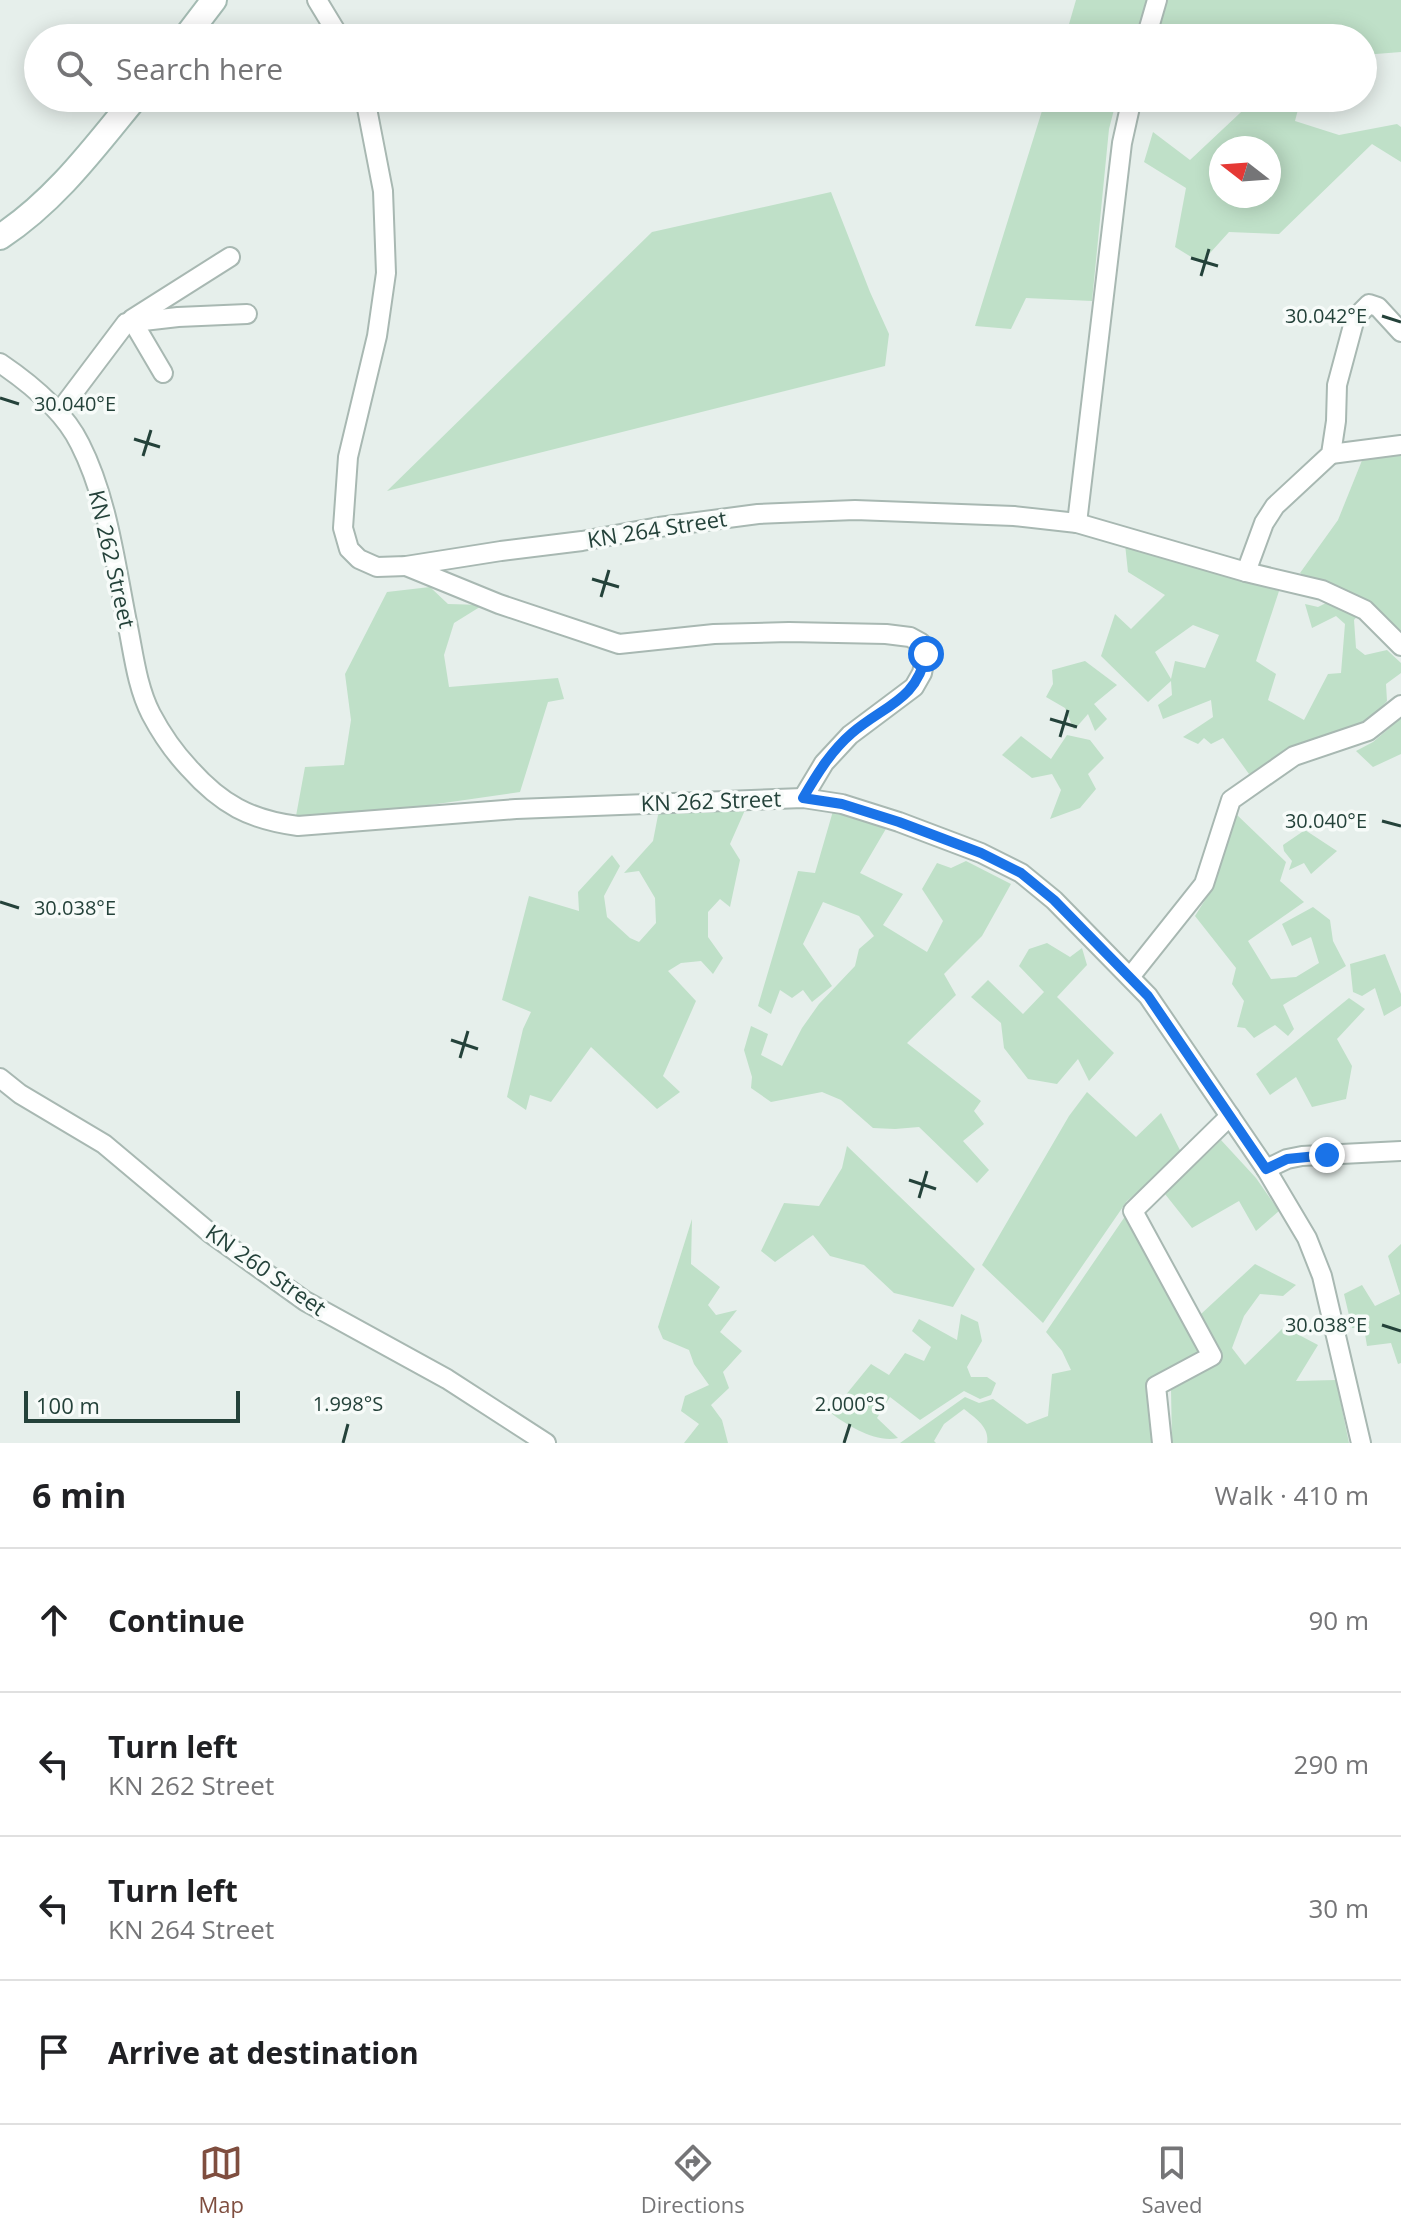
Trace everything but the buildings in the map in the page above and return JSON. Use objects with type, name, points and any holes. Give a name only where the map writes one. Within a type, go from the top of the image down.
[{"type":"main road","points":[[196,24],[214,0]]},
{"type":"main road","points":[[0,237],[49,199],[124,112]]},
{"type":"street","points":[[317,0],[332,24]]},
{"type":"street","points":[[1150,24],[1157,0]]},
{"type":"street","name":"KN 264 Street","points":[[368,112],[383,191],[386,273],[377,336],[348,457],[343,528],[349,549],[359,559],[377,567],[406,566],[758,514],[855,510],[965,513],[1077,523],[1246,572],[1322,590],[1365,610],[1401,646]]},
{"type":"street","points":[[1077,523],[1120,157],[1129,112]]},
{"type":"street","points":[[59,412],[130,322],[230,257]]},
{"type":"street","points":[[1331,454],[1337,385],[1355,318],[1369,304],[1378,307],[1401,332]]},
{"type":"street","points":[[130,322],[247,314]]},
{"type":"street","points":[[130,322],[163,373]]},
{"type":"street","name":"KN 262 Street","points":[[0,363],[59,412],[80,444],[95,482],[110,536],[136,669],[150,712],[179,758],[202,783],[234,809],[269,822],[298,826],[516,809],[803,798],[842,804],[899,822],[981,853],[1021,873],[1054,900],[1148,996],[1266,1169],[1307,1238],[1322,1276],[1361,1443]]},
{"type":"street","points":[[1246,572],[1264,523],[1275,506],[1331,454],[1401,445]]},
{"type":"street","points":[[406,566],[499,604],[619,644],[714,634],[789,632],[886,634],[910,637],[921,643],[926,654],[922,673],[914,687],[850,735],[824,763],[803,798]]},
{"type":"street","points":[[1130,977],[1204,884],[1231,800],[1294,756],[1368,731],[1401,705]]},
{"type":"street","name":"KN 260 Street","points":[[0,1078],[20,1094],[104,1144],[210,1233],[305,1301],[447,1379],[546,1443]]},
{"type":"street","points":[[1162,1443],[1156,1386],[1212,1356],[1133,1211],[1230,1116]]},
{"type":"street","points":[[1266,1169],[1302,1156],[1401,1151]]},
{"type":"green space","points":[[1076,0],[1161,0],[1145,24],[1069,24]]},
{"type":"green space","points":[[1165,0],[1401,0],[1401,52],[1377,54],[1377,24],[1154,24]]},
{"type":"green space","points":[[1042,112],[1113,112],[1109,129],[1092,301],[1026,298],[1011,329],[975,326]]},
{"type":"green space","points":[[1241,112],[1297,112],[1295,121],[1339,135],[1397,124],[1401,127],[1401,162],[1372,144],[1279,234],[1229,232],[1201,263],[1175,247],[1186,188],[1144,162],[1153,132],[1190,160],[1209,142],[1209,208],[1281,208],[1281,136],[1216,136]]},
{"type":"green space","points":[[831,192],[889,334],[885,366],[387,491],[652,232]]},
{"type":"green space","points":[[1401,447],[1401,645],[1365,610],[1300,573],[1338,520],[1365,453]]},
{"type":"green space","points":[[1125,544],[1279,591],[1256,661],[1276,674],[1268,700],[1304,720],[1328,674],[1341,673],[1345,624],[1336,616],[1312,628],[1305,604],[1318,607],[1326,603],[1324,596],[1360,613],[1354,620],[1356,648],[1365,655],[1387,650],[1401,663],[1401,673],[1386,684],[1387,701],[1364,727],[1249,774],[1223,738],[1211,744],[1204,738],[1198,744],[1183,737],[1213,717],[1211,700],[1163,719],[1158,705],[1172,695],[1171,681],[1148,702],[1101,656],[1115,614],[1131,629],[1165,595],[1128,572]],"holes":[[[1193,625],[1219,635],[1205,668],[1175,661],[1171,679],[1155,652]]]},
{"type":"green space","points":[[430,587],[448,604],[483,605],[454,623],[444,655],[449,687],[558,678],[564,699],[548,702],[520,792],[381,812],[296,816],[305,767],[344,765],[351,720],[345,674],[387,592]]},
{"type":"green space","points":[[1085,661],[1117,685],[1094,704],[1107,719],[1095,731],[1088,714],[1074,730],[1065,708],[1046,697],[1053,684],[1052,670]]},
{"type":"green space","points":[[1401,718],[1401,754],[1373,767],[1356,751],[1373,742]]},
{"type":"green space","points":[[1067,735],[1090,740],[1104,758],[1088,774],[1096,789],[1080,808],[1050,819],[1061,790],[1052,774],[1032,778],[1002,755],[1021,736],[1051,759]]},
{"type":"green space","points":[[659,810],[745,810],[730,844],[740,860],[730,907],[720,899],[708,912],[708,937],[723,958],[713,974],[701,961],[681,963],[668,971],[696,1001],[663,1076],[680,1092],[657,1109],[591,1047],[551,1102],[530,1095],[526,1110],[507,1097],[523,1029],[531,1012],[502,1000],[529,896],[579,911],[578,892],[612,855],[620,866],[604,896],[607,917],[639,942],[656,923],[655,898],[639,871],[624,873],[653,841]]},
{"type":"green space","points":[[833,811],[887,827],[860,873],[903,894],[883,925],[927,952],[943,921],[922,889],[937,863],[951,868],[966,861],[1011,884],[982,936],[944,974],[956,995],[907,1043],[981,1101],[974,1111],[984,1124],[963,1141],[989,1170],[977,1183],[919,1127],[873,1128],[841,1100],[822,1092],[771,1102],[751,1088],[752,1077],[744,1050],[751,1026],[768,1034],[761,1055],[782,1066],[802,1028],[819,1004],[855,966],[859,949],[874,936],[859,916],[823,902],[803,944],[832,986],[812,1002],[803,990],[792,998],[780,990],[771,1014],[758,1006],[798,871],[815,873]]},
{"type":"green space","points":[[1236,814],[1286,862],[1280,881],[1304,902],[1248,941],[1271,979],[1296,977],[1319,963],[1311,937],[1292,946],[1282,924],[1313,907],[1330,920],[1333,941],[1346,966],[1283,1005],[1294,1029],[1288,1036],[1275,1025],[1254,1038],[1245,1028],[1237,1027],[1244,1001],[1232,984],[1236,968],[1195,916],[1210,892]]},
{"type":"green space","points":[[1305,830],[1337,851],[1311,874],[1304,863],[1289,870],[1292,861],[1283,845]]},
{"type":"green space","points":[[1047,943],[1070,957],[1082,948],[1087,965],[1057,997],[1114,1053],[1089,1081],[1078,1059],[1057,1084],[1028,1079],[1004,1048],[1001,1023],[971,997],[988,980],[1023,1014],[1044,992],[1019,966],[1029,949]]},
{"type":"green space","points":[[1385,954],[1401,994],[1401,1006],[1384,1016],[1375,988],[1362,996],[1353,992],[1350,964]]},
{"type":"green space","points":[[1349,998],[1365,1009],[1337,1039],[1352,1066],[1346,1099],[1312,1107],[1296,1077],[1270,1095],[1256,1074]]},
{"type":"green space","points":[[1087,1092],[1136,1137],[1161,1113],[1182,1154],[1127,1201],[1043,1323],[982,1265],[1069,1116]]},
{"type":"green space","points":[[1221,1140],[1256,1178],[1279,1211],[1256,1231],[1239,1201],[1192,1228],[1165,1194]]},
{"type":"green space","points":[[847,1146],[975,1269],[953,1307],[894,1293],[864,1265],[830,1256],[813,1235],[775,1262],[761,1251],[784,1203],[819,1206],[842,1168]]},
{"type":"green space","points":[[1126,1215],[1203,1359],[1148,1380],[1154,1443],[987,1443],[984,1428],[964,1409],[944,1424],[934,1441],[936,1443],[900,1443],[965,1397],[979,1403],[993,1399],[1027,1424],[1048,1416],[1052,1374],[1071,1370],[1062,1351],[1046,1332]]},
{"type":"green space","points":[[692,1219],[691,1264],[720,1287],[708,1305],[716,1315],[737,1310],[720,1332],[742,1351],[723,1372],[729,1388],[711,1405],[722,1420],[728,1443],[684,1443],[699,1424],[681,1411],[685,1396],[709,1385],[694,1364],[689,1350],[663,1339],[658,1327]]},
{"type":"green space","points":[[1401,1244],[1401,1363],[1398,1364],[1391,1343],[1367,1346],[1364,1328],[1352,1328],[1344,1294],[1362,1285],[1375,1306],[1400,1294],[1388,1256]]},
{"type":"green space","points":[[1255,1264],[1296,1285],[1283,1296],[1260,1294],[1244,1316],[1232,1348],[1245,1365],[1284,1327],[1318,1345],[1296,1381],[1336,1380],[1349,1443],[1172,1443],[1171,1389],[1220,1359],[1201,1314]]},
{"type":"green space","points":[[961,1314],[978,1322],[982,1341],[967,1367],[971,1377],[987,1377],[996,1383],[991,1395],[980,1399],[964,1391],[920,1420],[890,1397],[877,1418],[898,1438],[890,1439],[872,1436],[831,1413],[871,1364],[889,1375],[905,1353],[924,1361],[931,1347],[912,1331],[919,1319],[957,1340]]},
{"type":"route","points":[[926,654],[922,673],[914,687],[850,735],[824,763],[803,798],[842,804],[899,822],[981,853],[1021,873],[1054,900],[1148,996],[1266,1169],[1287,1159],[1327,1155]]}]
